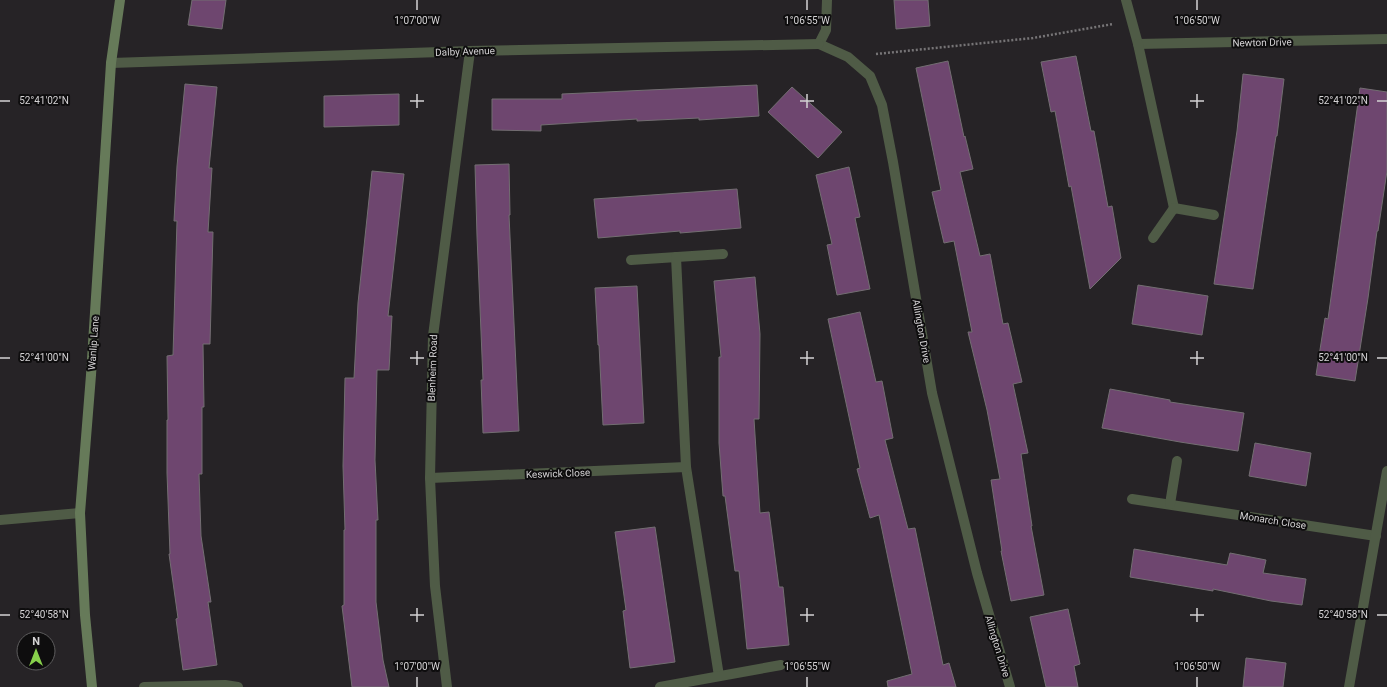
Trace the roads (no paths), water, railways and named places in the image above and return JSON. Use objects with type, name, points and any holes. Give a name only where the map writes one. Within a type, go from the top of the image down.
[{"type":"street","name":"Wanlip Lane","points":[[92,687],[84,615],[80,513],[91,376],[112,63],[120,0]]},
{"type":"street","points":[[819,44],[826,30],[827,0]]},
{"type":"street","points":[[1126,0],[1130,20],[1138,44],[1174,208],[1153,238]]},
{"type":"street","name":"Newton Drive","points":[[1138,44],[1387,39]]},
{"type":"street","name":"Dalby Avenue","points":[[112,63],[470,51],[819,44]]},
{"type":"street","name":"Allington Drive","points":[[819,44],[848,57],[870,76],[882,105],[932,394],[977,573],[1010,687]]},
{"type":"street","name":"Blenheim Road","points":[[447,687],[435,586],[430,478],[433,336],[470,51]]},
{"type":"street","points":[[1174,208],[1214,215]]},
{"type":"street","points":[[631,260],[723,254]]},
{"type":"street","points":[[676,257],[686,468],[719,676]]},
{"type":"street","points":[[1170,504],[1177,461]]},
{"type":"street","name":"Keswick Close","points":[[430,478],[686,468]]},
{"type":"street","points":[[1349,687],[1387,471]]},
{"type":"street","name":"Monarch Close","points":[[1132,499],[1376,536]]},
{"type":"street","points":[[0,520],[80,513]]},
{"type":"street","points":[[660,687],[781,665]]},
{"type":"street","points":[[144,687],[225,685],[238,687]]}]
